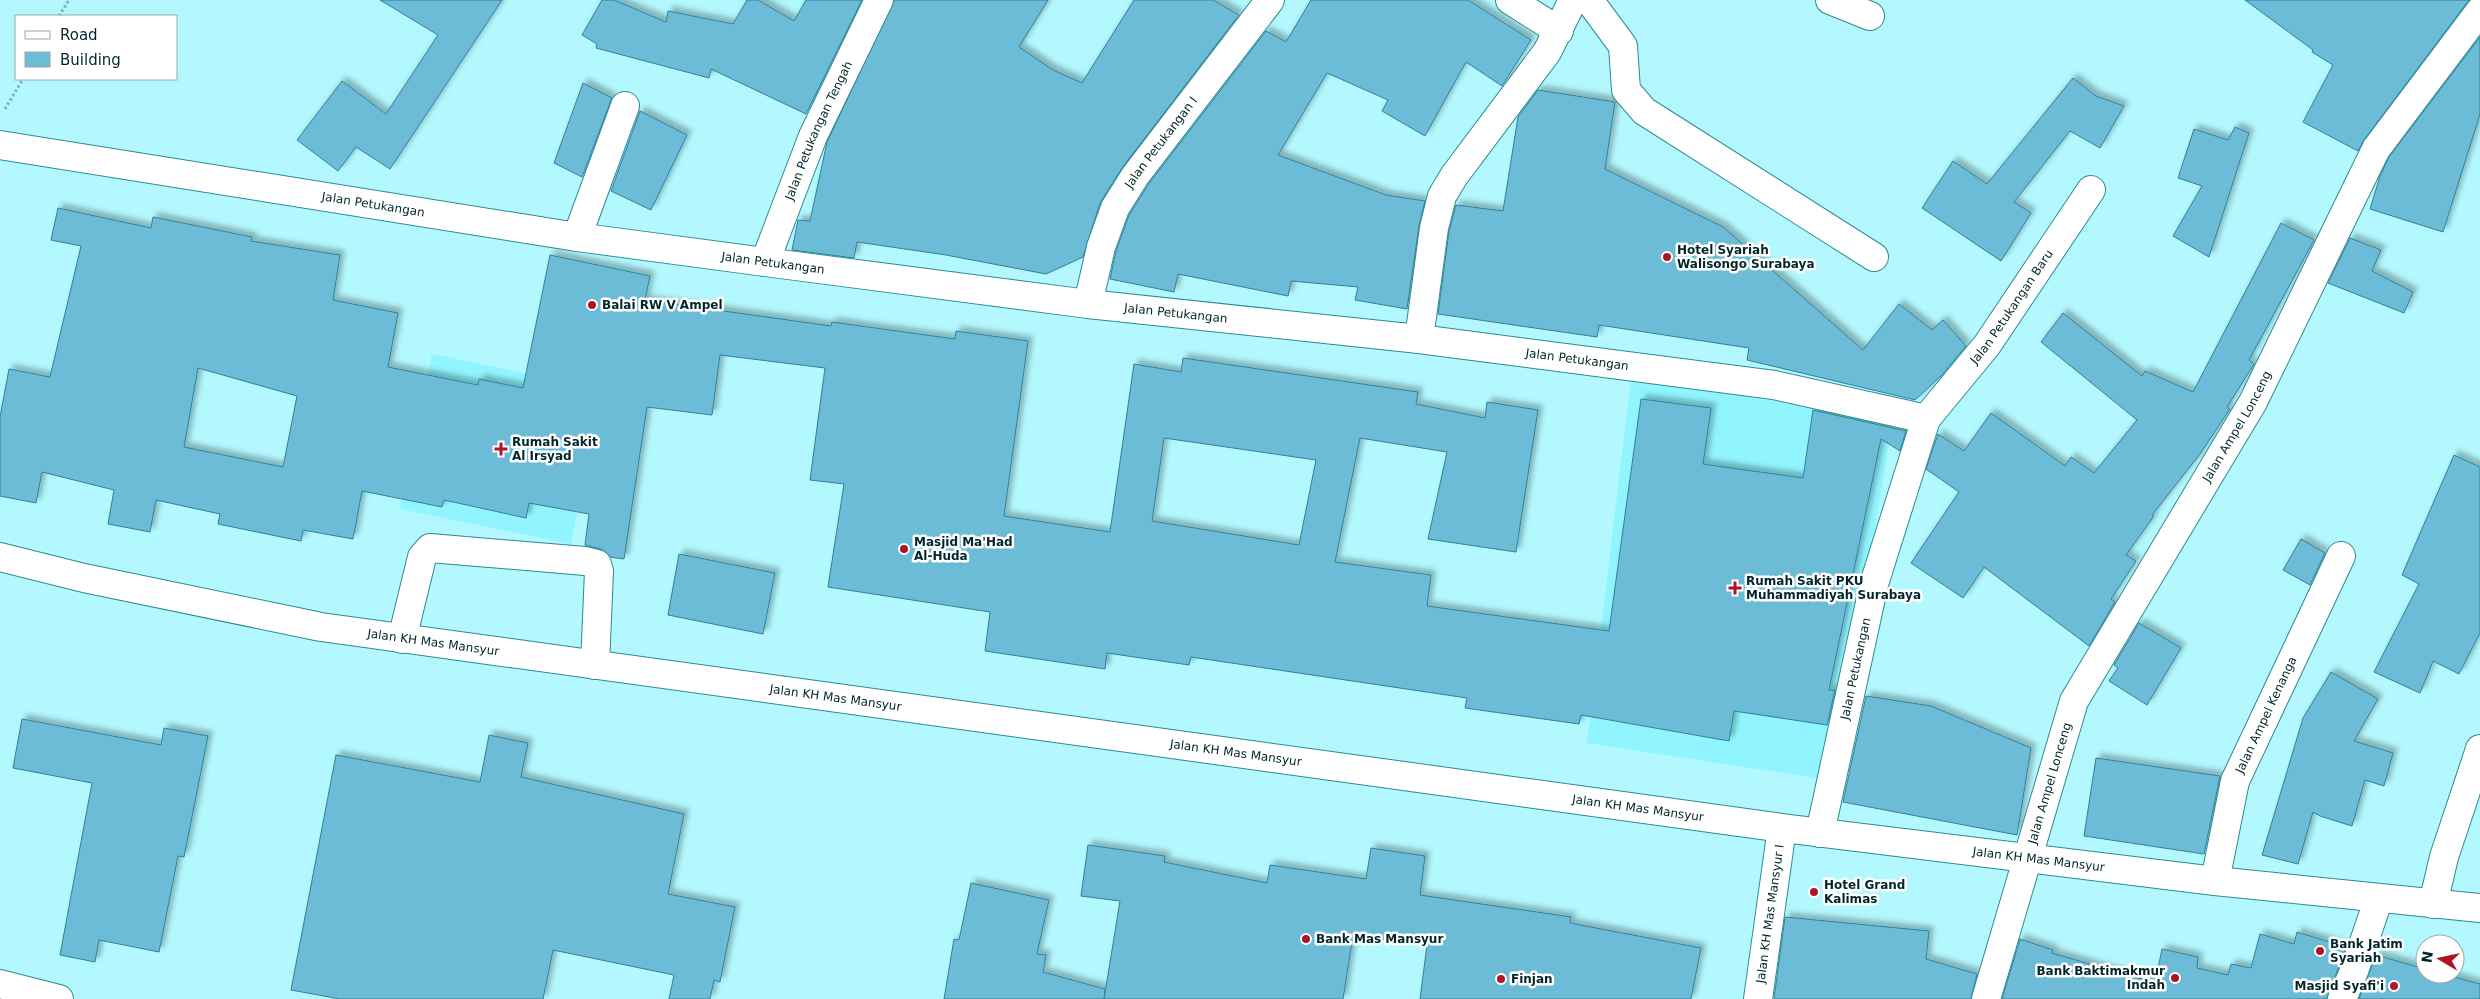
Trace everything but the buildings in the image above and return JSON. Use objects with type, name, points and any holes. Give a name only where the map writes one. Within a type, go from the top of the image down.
[{"type":"street","name":"Jalan Petukangan Tengah","points":[[765,262],[813,136],[879,0]]},
{"type":"street","name":"Jalan Petukangan I","points":[[1088,304],[1102,247],[1115,208],[1135,176],[1270,0]]},
{"type":"street","points":[[1510,0],[1559,31]]},
{"type":"street","points":[[1420,339],[1434,228],[1442,196],[1454,176],[1547,52],[1573,0]]},
{"type":"street","points":[[1589,0],[1623,46],[1626,90],[1644,111],[1874,257]]},
{"type":"street","points":[[1830,0],[1870,16]]},
{"type":"street","name":"Jalan Ampel Lonceng","points":[[1986,999],[2074,701],[2253,402],[2376,149],[2480,11]]},
{"type":"street","points":[[577,236],[625,106]]},
{"type":"street","name":"Jalan Petukangan","points":[[0,145],[577,236],[765,262],[1088,304],[1420,339],[1774,385],[1926,419],[1874,584],[1820,833]]},
{"type":"street","name":"Jalan Petukangan Baru","points":[[1926,419],[1987,345],[2091,190]]},
{"type":"street","points":[[402,639],[422,557],[430,548],[585,562],[597,564],[600,571],[595,665]]},
{"type":"street","name":"Jalan Ampel Kenanga","points":[[2215,881],[2235,782],[2341,556]]},
{"type":"street","name":"Jalan KH Mas Mansyur","points":[[0,557],[84,578],[312,625],[402,639],[1820,833],[2215,881],[2480,908]]},
{"type":"street","points":[[2433,904],[2444,857],[2480,748]]},
{"type":"street","name":"Jalan KH Mas Mansyur I","points":[[1758,999],[1782,828]]},
{"type":"street","points":[[2342,999],[2354,971],[2379,898]]},
{"type":"street","points":[[0,984],[59,999]]},
{"type":"path","points":[[61,15],[69,0]]},
{"type":"path","points":[[5,111],[22,80]]},
{"type":"shaded area","name":"Rumah Sakit Al Irsyad","points":[[432,354],[602,389],[571,544],[400,509]]},
{"type":"shaded area","name":"Rumah Sakit PKU Muhammadiyah Surabaya","points":[[1631,380],[1714,391],[1893,421],[1869,563],[1822,779],[1587,743]]},
{"type":"place","name":"Hotel Syariah Walisongo Surabaya","points":[[1667,257]]},
{"type":"place","name":"Balai RW V Ampel","points":[[592,305]]},
{"type":"place","name":"Rumah Sakit Al Irsyad","points":[[501,449]]},
{"type":"place","name":"Masjid Ma'Had Al-Huda","points":[[904,549]]},
{"type":"place","name":"Rumah Sakit PKU Muhammadiyah Surabaya","points":[[1735,588]]},
{"type":"place","name":"Hotel Grand Kalimas","points":[[1814,892]]},
{"type":"place","name":"Bank Mas Mansyur","points":[[1306,939]]},
{"type":"place","name":"Bank Jatim Syariah","points":[[2320,951]]},
{"type":"place","name":"Bank Baktimakmur Indah","points":[[2175,978]]},
{"type":"place","name":"Finjan","points":[[1501,979]]},
{"type":"place","name":"Masjid Syafi'i","points":[[2394,986]]}]
